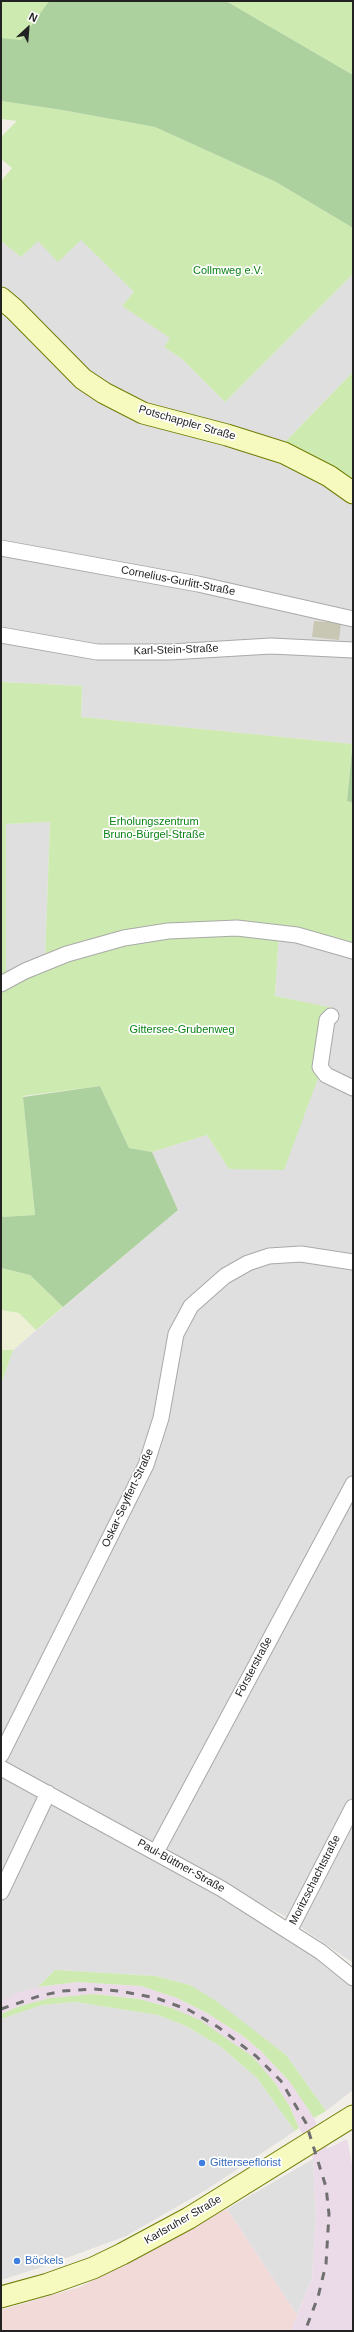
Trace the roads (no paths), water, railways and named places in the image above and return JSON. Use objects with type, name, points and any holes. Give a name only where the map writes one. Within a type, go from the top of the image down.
[{"type":"street","name":"Potschappler Straße","points":[[1,298],[14,309],[84,379],[104,392],[143,413],[227,435],[284,453],[329,476],[353,493]]},
{"type":"street","name":"Cornelius-Gurlitt-Straße","points":[[1,548],[198,584],[353,619]]},
{"type":"street","name":"Karl-Stein-Straße","points":[[1,635],[97,652],[170,652],[271,646],[353,650]]},
{"type":"street","points":[[1,984],[25,971],[67,954],[124,938],[168,931],[237,928],[297,935],[353,951]]},
{"type":"street","points":[[331,1016],[327,1020],[320,1067],[326,1075],[353,1088]]},
{"type":"street","name":"Oskar-Seyffert-Straße","points":[[1,1755],[146,1465],[160,1418],[176,1334],[189,1310],[217,1281],[259,1259],[301,1254],[353,1262]]},
{"type":"street","name":"Försterstraße","points":[[156,1852],[353,1484]]},
{"type":"street","name":"Paul-Büttner-Straße","points":[[1,1768],[222,1889],[321,1952],[353,1978]]},
{"type":"street","points":[[1,1892],[48,1793]]},
{"type":"street","name":"Moritzschachtstraße","points":[[289,1931],[353,1807]]},
{"type":"street","name":"Karlsruher Straße","points":[[1,2297],[48,2284],[93,2268],[122,2254],[189,2218],[353,2116]]},
{"type":"railway","points":[[1,2009],[39,1996],[63,1991],[93,1989],[119,1991],[156,1998],[189,2010],[218,2027],[256,2056],[281,2081],[306,2123],[326,2187],[329,2214],[326,2264],[318,2297],[305,2331]]},
{"type":"place","name":"Gitterseeflorist","points":[[202,2163]]},
{"type":"place","name":"Böckels","points":[[17,2261]]},
{"type":"park label","name":"Collmweg e.V.","points":[[228,271]]},
{"type":"park label","name":"Erholungszentrum Bruno-Bürgel-Straße","points":[[154,828]]},
{"type":"park label","name":"Gittersee-Grubenweg","points":[[182,1030]]}]
